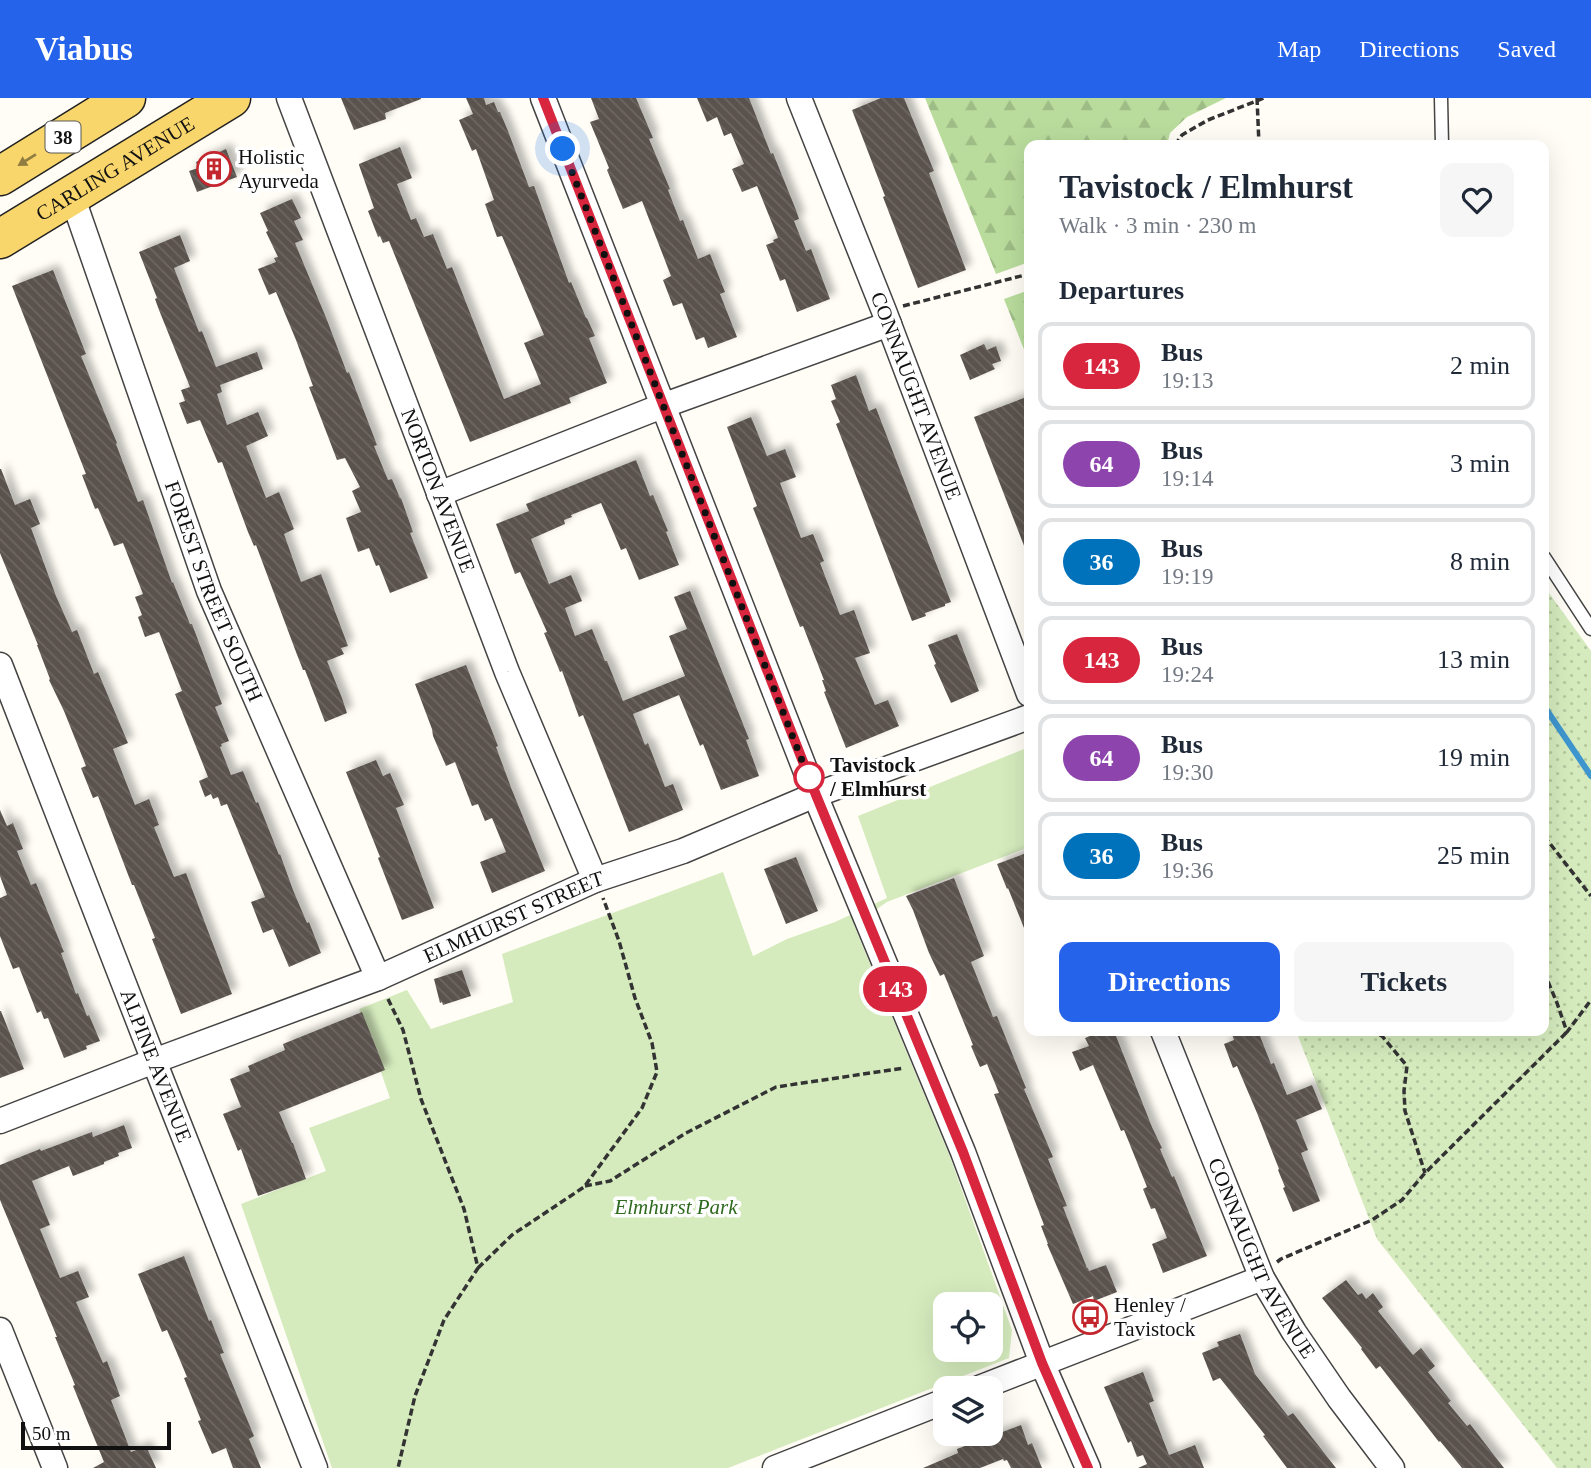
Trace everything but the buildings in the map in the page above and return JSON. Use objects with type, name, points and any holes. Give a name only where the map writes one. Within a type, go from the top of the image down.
[{"type":"main road","name":"38","points":[[0,176],[127,98]]},
{"type":"main road","name":"CARLING AVENUE","points":[[0,239],[231,98]]},
{"type":"street","name":"NORTON AVENUE","points":[[289,98],[507,672],[595,880]]},
{"type":"street","points":[[543,98],[816,795],[963,1152],[1042,1363],[1088,1468]]},
{"type":"street","name":"CONNAUGHT AVENUE","points":[[799,98],[887,317],[1024,681]]},
{"type":"street","name":"FOREST STREET SOUTH","points":[[72,196],[209,591],[377,978]]},
{"type":"street","points":[[439,494],[887,317]]},
{"type":"street","name":"ALPINE AVENUE","points":[[0,665],[315,1468]]},
{"type":"street","name":"ELMHURST STREET","points":[[0,1121],[377,978],[595,880],[682,851],[816,795],[1024,719]]},
{"type":"street","name":"CONNAUGHT AVENUE","points":[[1166,1036],[1262,1278],[1294,1332],[1339,1398],[1392,1468]]},
{"type":"street","points":[[1003,1378],[1262,1278]]},
{"type":"street","points":[[0,1331],[55,1468]]},
{"type":"street","points":[[775,1468],[933,1406]]},
{"type":"lane","points":[[1441,98],[1442,140]]},
{"type":"lane","points":[[1549,565],[1591,629]]},
{"type":"path","points":[[1256,98],[1259,140]]},
{"type":"path","points":[[1178,140],[1182,135],[1208,120],[1264,98]]},
{"type":"path","points":[[887,317],[1024,276]]},
{"type":"path","points":[[1549,842],[1591,896]]},
{"type":"path","points":[[398,1468],[415,1396],[444,1320],[478,1268],[512,1235],[584,1187],[642,1108],[657,1072],[652,1043],[635,998],[609,912],[595,880]]},
{"type":"path","points":[[377,978],[403,1030],[421,1099],[464,1209],[478,1268]]},
{"type":"path","points":[[1549,984],[1567,1031]]},
{"type":"path","points":[[1262,1278],[1280,1259],[1372,1220],[1402,1200],[1425,1173],[1567,1031],[1591,1000]]},
{"type":"path","points":[[1382,1036],[1407,1066],[1405,1111],[1425,1173]]},
{"type":"path","points":[[584,1187],[610,1181],[686,1133],[776,1087],[926,1064]]},
{"type":"green space","points":[[925,98],[1226,98],[1187,117],[1170,133],[1168,140],[1024,140],[1024,264],[996,274]]},
{"type":"green space","points":[[1024,292],[1024,349],[1004,299]]},
{"type":"green space","points":[[1549,593],[1591,651],[1591,1468],[1557,1468],[1377,1239],[1298,1036],[1549,1036]]},
{"type":"green space","name":"Elmhurst Park","points":[[1024,749],[1024,849],[887,902],[854,925],[950,1157],[998,1292],[933,1292],[933,1362],[999,1362],[963,1376],[933,1376],[933,1388],[728,1468],[332,1468],[241,1204],[326,1171],[309,1128],[390,1098],[359,1009],[407,990],[431,1029],[513,1002],[502,954],[723,872],[753,956],[787,939],[835,922],[887,898],[858,816]]},
{"type":"green space","name":"Elmhurst Park","points":[[1003,1305],[1012,1330],[1009,1358],[1003,1360]]},
{"type":"waterway","points":[[1549,713],[1591,776]]},
{"type":"bus line","name":"143","points":[[543,98],[816,795],[963,1152],[1042,1363],[1088,1468]]},
{"type":"place","name":"Holistic Ayurveda","points":[[214,169]]},
{"type":"place","name":"Tavistock / Elmhurst","points":[[809,777]]},
{"type":"place","name":"Henley / Tavistock","points":[[1090,1317]]},
{"type":"route","points":[[563,149],[810,781],[809,777]]}]
